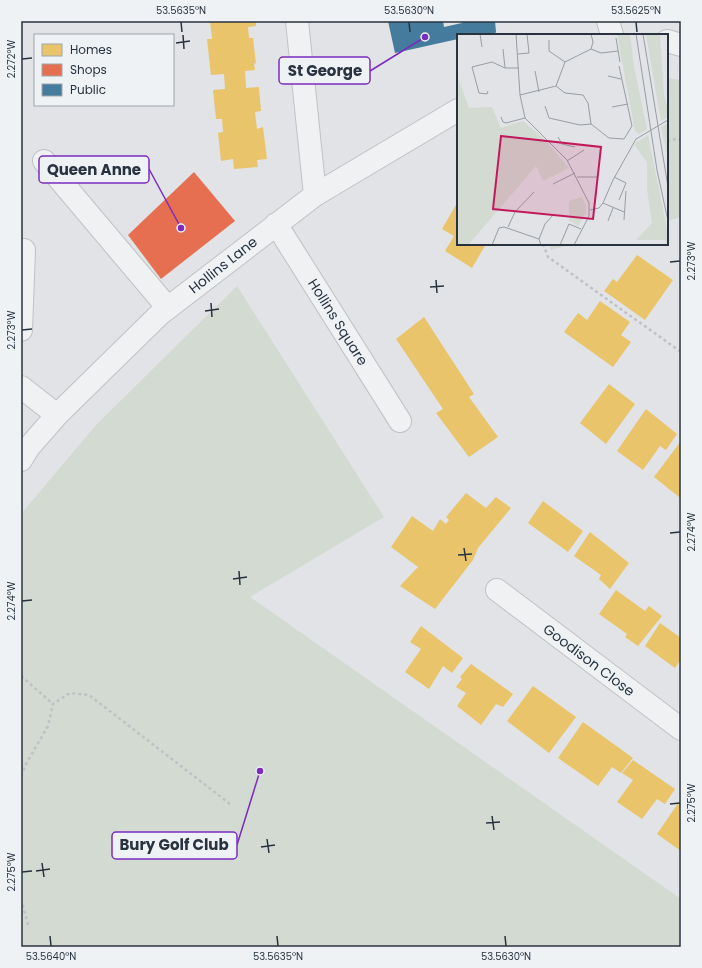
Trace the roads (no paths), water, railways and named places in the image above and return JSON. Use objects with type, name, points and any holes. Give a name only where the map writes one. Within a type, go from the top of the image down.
[{"type":"street","points":[[297,21],[315,195]]},
{"type":"street","points":[[608,21],[612,34]]},
{"type":"street","points":[[668,41],[681,45]]},
{"type":"street","name":"Hollins Lane","points":[[21,460],[29,447],[57,415],[160,314],[315,195],[457,111]]},
{"type":"street","points":[[44,161],[168,308]]},
{"type":"street","name":"Hollins Square","points":[[276,224],[400,421]]},
{"type":"street","points":[[21,330],[24,250]]},
{"type":"street","points":[[21,387],[57,415]]},
{"type":"street","name":"Goodison Close","points":[[497,590],[681,729]]},
{"type":"place","name":"St George","points":[[425,37]]},
{"type":"place","name":"Queen Anne","points":[[181,228]]},
{"type":"place","name":"Bury Golf Club","points":[[260,771]]}]
